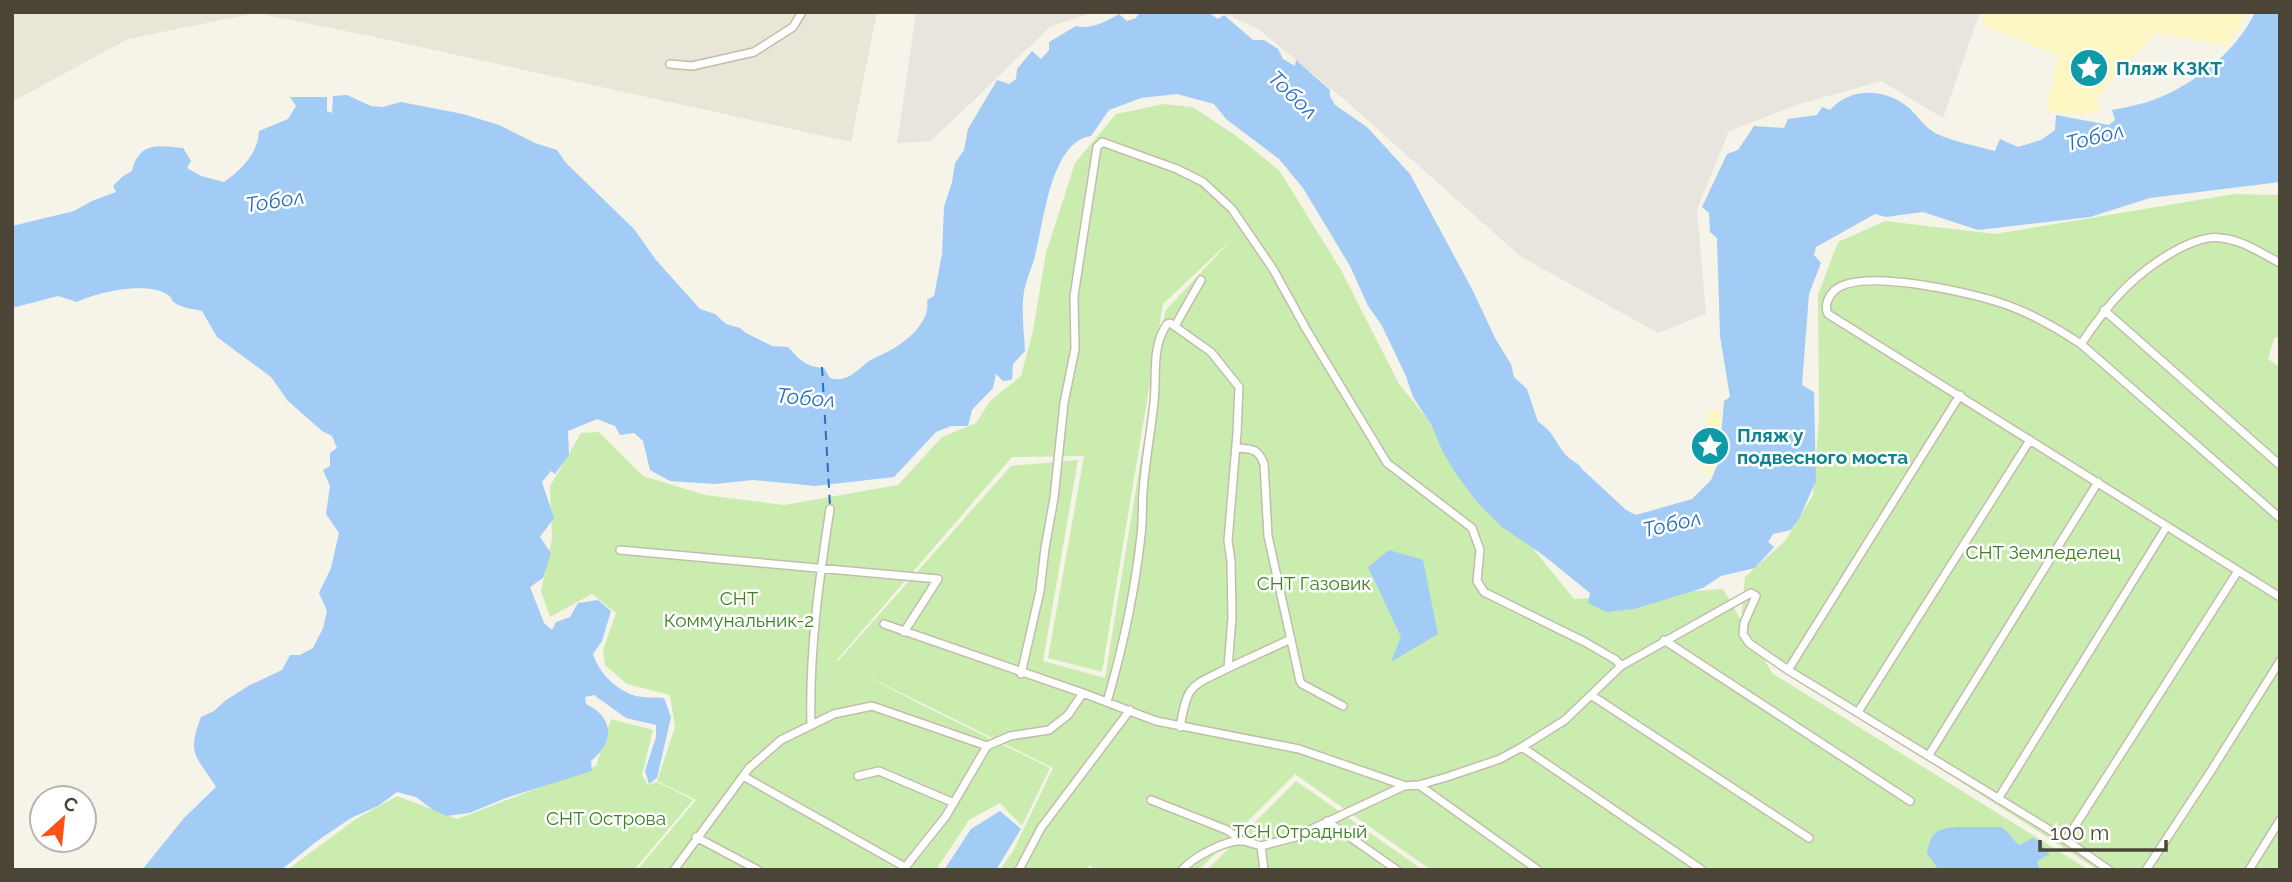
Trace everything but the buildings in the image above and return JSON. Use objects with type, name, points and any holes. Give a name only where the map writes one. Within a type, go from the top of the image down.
[{"type":"street","points":[[670,64],[692,66],[754,52],[793,27],[802,12]]},
{"type":"street","points":[[1021,674],[1040,591],[1060,454],[1064,403],[1075,349],[1074,296],[1097,147],[1102,142],[1168,165],[1203,182],[1232,209],[1273,269],[1387,463],[1472,528],[1480,550],[1477,581],[1484,592],[1585,642],[1616,660],[1621,666]]},
{"type":"street","points":[[2081,344],[2104,310],[2133,280],[2151,266],[2196,240],[2218,237],[2238,241],[2280,263]]},
{"type":"street","points":[[1175,326],[1201,280]]},
{"type":"street","points":[[2280,518],[2081,344],[2064,333],[2005,304],[1949,290],[1888,280],[1871,280],[1845,285],[1836,288],[1832,293],[1827,304],[1828,314],[2280,597]]},
{"type":"street","points":[[2104,310],[2280,465]]},
{"type":"street","points":[[1107,702],[1137,571],[1143,491],[1155,399],[1158,340],[1167,324],[1175,326],[1211,352],[1239,387],[1228,541],[1232,617],[1228,668]]},
{"type":"street","points":[[1788,670],[1960,395]]},
{"type":"street","points":[[1858,712],[2030,440]]},
{"type":"street","points":[[1236,448],[1256,451],[1261,455],[1264,464],[1268,536],[1302,684],[1343,706]]},
{"type":"street","points":[[1929,755],[2098,482]]},
{"type":"street","points":[[811,725],[810,684],[821,569],[830,509]]},
{"type":"street","points":[[1998,799],[2168,526]]},
{"type":"street","points":[[620,550],[937,579],[904,632]]},
{"type":"street","points":[[2066,840],[2238,571]]},
{"type":"street","points":[[1151,800],[1227,830],[1242,841],[1261,846],[1295,837],[1404,786],[1419,785],[1487,763],[1522,747],[1565,720],[1621,666],[1751,593],[1756,596],[1744,623],[1743,634],[1749,643],[1788,670],[2066,840],[2109,870]]},
{"type":"street","points":[[884,624],[1156,721],[1299,749],[1404,786]]},
{"type":"street","points":[[1180,727],[1184,704],[1192,687],[1291,639]]},
{"type":"street","points":[[1664,640],[1910,801]]},
{"type":"street","points":[[2146,870],[2280,661]]},
{"type":"street","points":[[743,776],[904,868],[954,803],[987,746],[1010,736],[1049,730],[1068,715],[1083,693]]},
{"type":"street","points":[[1591,695],[1810,838]]},
{"type":"street","points":[[674,870],[750,768],[781,740],[834,714],[872,706],[987,746]]},
{"type":"street","points":[[1019,870],[1041,828],[1130,710]]},
{"type":"street","points":[[1522,747],[1702,870]]},
{"type":"street","points":[[858,776],[879,771],[954,803]]},
{"type":"street","points":[[1419,785],[1538,870]]},
{"type":"street","points":[[2249,870],[2280,820]]},
{"type":"street","points":[[1327,821],[1396,870]]},
{"type":"street","points":[[696,838],[758,870]]},
{"type":"street","points":[[1182,870],[1212,850],[1242,841]]},
{"type":"street","points":[[1261,846],[1264,870]]},
{"type":"shaded area","points":[[12,12],[877,12],[851,142],[256,13],[128,39],[12,102]]},
{"type":"shaded area","points":[[916,12],[1095,12],[1051,26],[931,141],[897,143]]},
{"type":"shaded area","points":[[1222,12],[1980,12],[1943,118],[1881,81],[1800,104],[1729,131],[1697,209],[1706,314],[1658,333],[1520,256],[1347,102],[1258,29]]},
{"type":"green space","points":[[1164,104],[1193,107],[1235,135],[1279,170],[1341,270],[1399,384],[1574,599],[1723,589],[1741,620],[1745,577],[1786,540],[1813,495],[1819,418],[1818,295],[1838,242],[1885,221],[1995,234],[2234,194],[2280,195],[2280,337],[2274,338],[2268,359],[2280,367],[2280,870],[2098,870],[1761,653],[1772,673],[2089,870],[1431,870],[1295,774],[1199,870],[1094,870],[1090,865],[1087,870],[1000,870],[1013,851],[1053,768],[859,672],[1050,768],[1022,826],[1000,803],[969,820],[936,870],[637,870],[696,800],[657,781],[675,727],[670,695],[627,684],[605,665],[603,650],[616,613],[592,594],[550,617],[541,591],[552,538],[550,486],[581,433],[599,432],[643,476],[705,495],[784,505],[898,485],[942,437],[976,423],[990,401],[1021,376],[1033,331],[1046,253],[1075,163],[1116,114]],"holes":[[[1232,239],[1165,311],[1105,678],[1043,661],[1078,460],[1011,466],[836,661],[1012,457],[1084,456],[1048,658],[1102,672],[1163,304]]]},
{"type":"green space","name":"СНТ Острова","points":[[611,719],[653,730],[642,775],[648,785],[657,782],[693,800],[634,870],[287,870],[356,819],[397,796],[457,819],[596,766]]},
{"type":"green space","name":"ТСН Отрадный","points":[[1296,781],[1423,870],[1207,870]]},
{"type":"sand","name":"Пляж КЗКТ","points":[[1988,12],[2247,12],[2228,46],[2156,33],[2111,80],[2097,99],[2101,112],[2078,114],[2046,112],[2058,56],[1981,24]]},
{"type":"sand","name":"Пляж у подвесного моста","points":[[1709,411],[1722,412],[1716,459],[1710,475],[1699,465]]},
{"type":"water","name":"Тобол","points":[[1140,12],[1207,12],[1218,19],[1224,15],[1253,40],[1264,40],[1278,49],[1283,59],[1295,66],[1296,60],[1330,90],[1335,105],[1367,127],[1410,174],[1511,364],[1514,377],[1527,389],[1538,422],[1548,430],[1569,458],[1626,510],[1636,515],[1692,499],[1711,480],[1719,461],[1724,401],[1730,397],[1720,336],[1717,238],[1710,232],[1709,213],[1702,207],[1727,154],[1738,150],[1754,126],[1784,128],[1788,119],[1817,115],[1822,107],[1830,110],[1848,97],[1868,93],[1900,101],[1929,129],[1944,137],[1995,151],[2000,139],[2018,147],[2041,140],[2055,130],[2056,115],[2109,125],[2115,120],[2112,110],[2144,103],[2193,80],[2236,42],[2255,12],[2280,12],[2280,182],[2150,198],[2090,217],[1978,230],[1923,212],[1886,217],[1875,214],[1816,247],[1814,255],[1821,263],[1809,294],[1802,385],[1814,392],[1816,481],[1799,519],[1791,530],[1773,534],[1768,542],[1774,547],[1755,568],[1721,576],[1703,588],[1634,609],[1606,612],[1588,603],[1590,593],[1543,555],[1502,527],[1477,502],[1456,474],[1431,424],[1413,397],[1381,324],[1368,306],[1350,266],[1303,188],[1279,159],[1226,119],[1214,104],[1177,94],[1141,98],[1109,110],[1091,136],[1077,142],[1066,153],[1058,168],[1025,287],[1025,351],[1013,364],[1012,380],[1003,381],[996,374],[993,388],[972,410],[968,426],[951,426],[936,432],[894,477],[815,486],[753,480],[715,484],[670,481],[650,470],[643,441],[634,433],[620,435],[615,426],[597,419],[568,431],[569,455],[555,474],[551,471],[542,482],[554,518],[540,537],[551,553],[543,578],[530,587],[544,623],[552,630],[556,622],[570,617],[578,603],[598,600],[611,611],[602,641],[593,654],[599,668],[615,685],[629,693],[639,697],[664,698],[671,717],[657,778],[649,784],[645,771],[656,737],[656,725],[626,718],[594,695],[585,697],[586,704],[602,716],[608,730],[604,746],[591,761],[592,771],[506,798],[469,813],[447,816],[433,810],[416,797],[397,792],[378,806],[351,818],[281,870],[142,870],[184,818],[216,787],[199,762],[194,748],[201,717],[250,685],[282,670],[290,655],[300,655],[313,648],[323,628],[327,611],[319,593],[331,568],[339,533],[326,514],[330,486],[323,470],[330,466],[330,453],[337,448],[332,436],[322,431],[288,401],[271,377],[217,337],[202,311],[178,305],[170,296],[159,291],[136,288],[97,295],[77,302],[58,296],[12,308],[12,226],[74,211],[116,192],[113,186],[132,171],[139,155],[144,150],[157,146],[183,148],[191,161],[187,168],[201,176],[224,182],[252,154],[259,131],[288,119],[296,106],[290,97],[327,97],[327,111],[332,113],[333,96],[347,95],[371,106],[383,107],[401,102],[463,114],[499,125],[535,143],[557,150],[566,163],[634,229],[656,260],[700,309],[715,314],[726,324],[740,328],[772,346],[788,347],[804,362],[824,368],[830,378],[841,379],[903,342],[916,330],[925,316],[927,300],[934,296],[942,254],[944,207],[955,163],[964,150],[968,129],[997,80],[1009,84],[1016,79],[1017,69],[1032,51],[1041,59],[1049,50],[1049,42],[1076,26],[1093,26],[1119,14],[1127,21],[1136,18]]},
{"type":"water","points":[[1389,550],[1423,560],[1438,634],[1391,662],[1401,637],[1368,567]]},
{"type":"water","points":[[1000,811],[1021,829],[996,870],[944,870],[971,829]]},
{"type":"water","points":[[2001,827],[2019,845],[2033,838],[2039,841],[2050,855],[2037,862],[2040,870],[1939,870],[1927,854],[1932,836],[1944,829]]},
{"type":"ferry route","points":[[822,367],[830,506]]},
{"type":"place","name":"Пляж КЗКТ","points":[[2089,68]]},
{"type":"place","name":"Пляж у подвесного моста","points":[[1710,446]]},
{"type":"park label","name":"СНТ Земледелец","points":[[2043,552]]},
{"type":"park label","name":"СНТ Газовик","points":[[1314,583]]},
{"type":"park label","name":"СНТ Коммунальник-2","points":[[739,609]]}]
